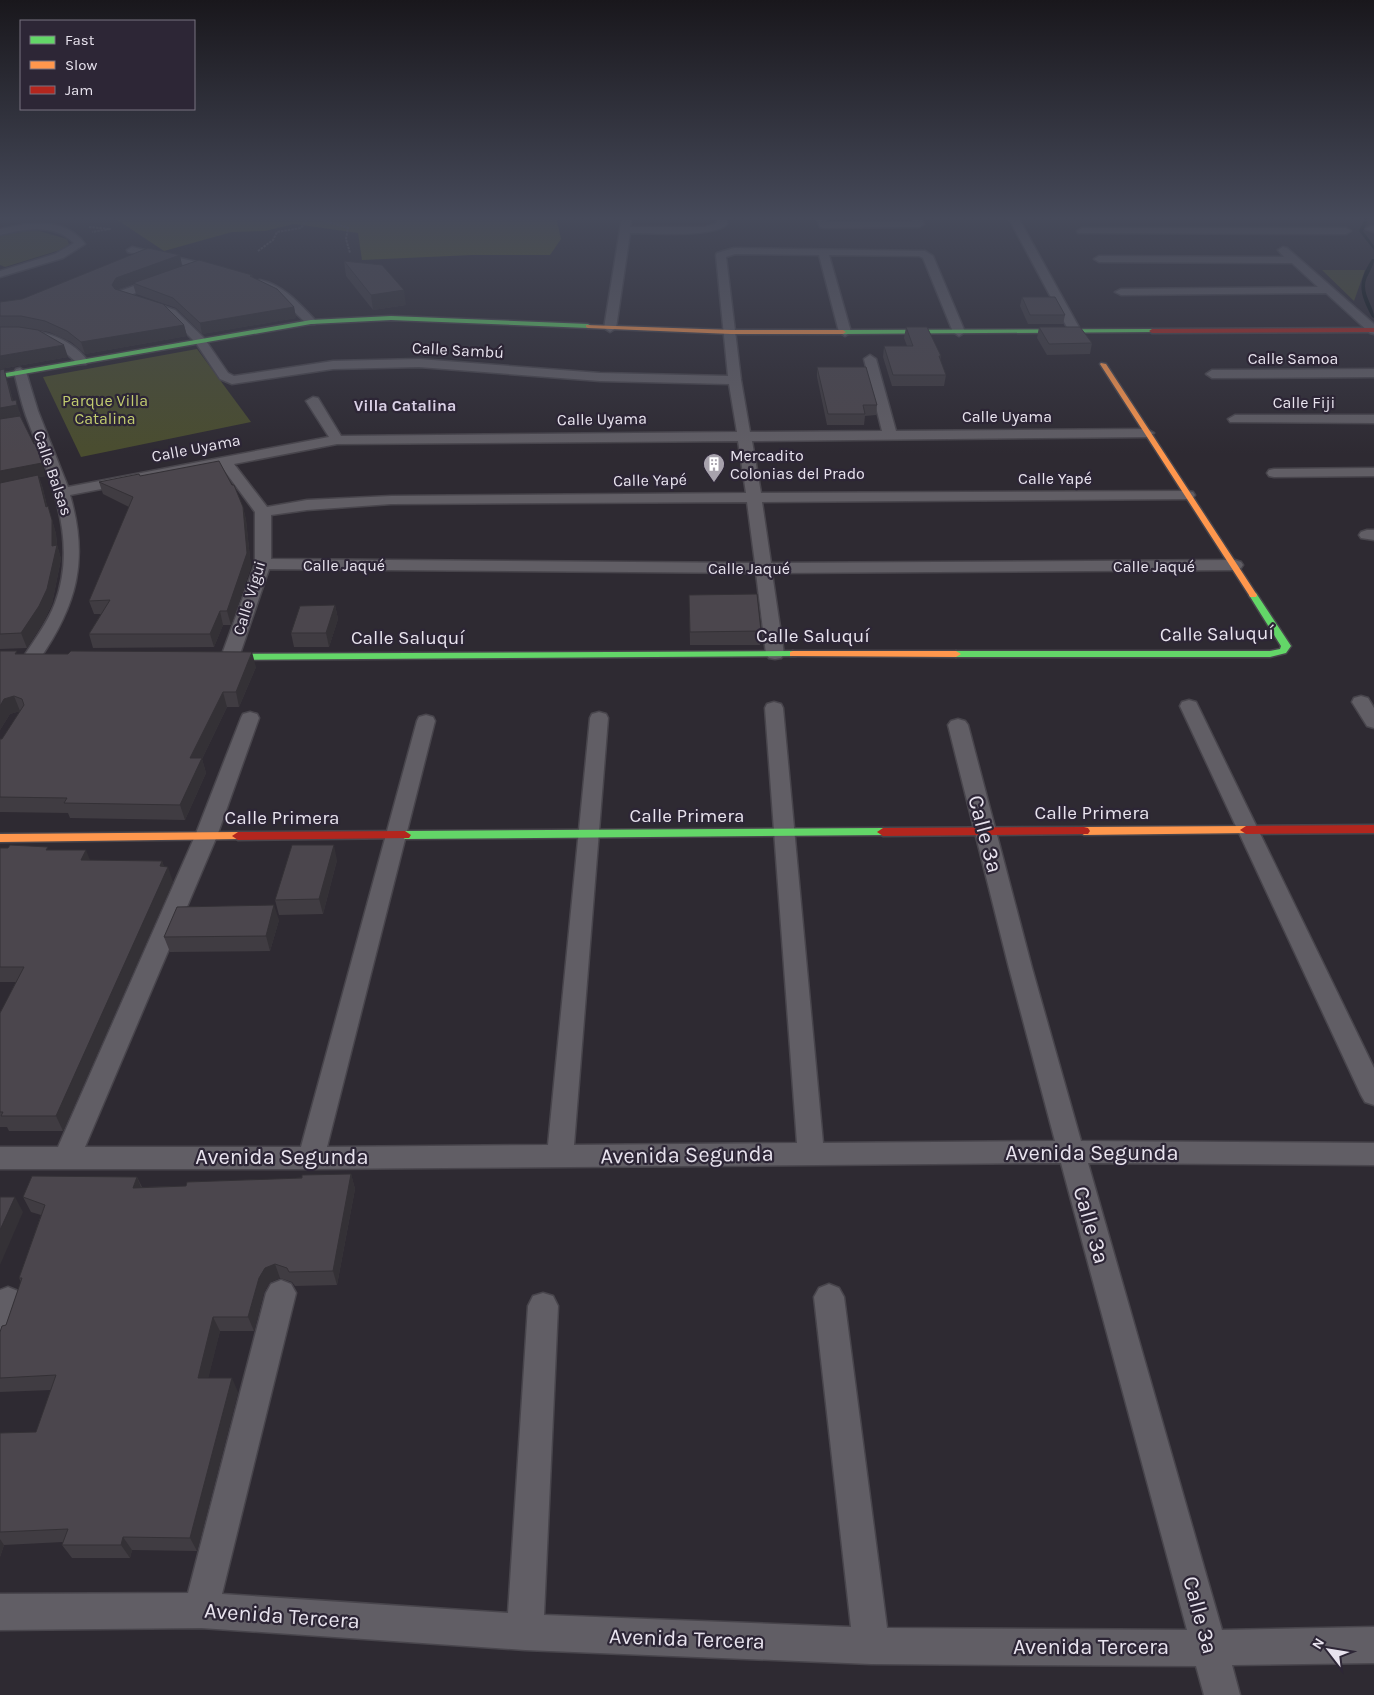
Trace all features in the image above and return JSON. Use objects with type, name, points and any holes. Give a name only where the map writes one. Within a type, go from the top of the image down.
[{"type":"street","points":[[123,296],[149,303],[171,312],[200,341]]},
{"type":"street","points":[[284,296],[294,303],[311,322]]},
{"type":"street","points":[[610,328],[615,296]]},
{"type":"street","points":[[726,296],[735,380],[754,496],[775,654]]},
{"type":"street","points":[[835,296],[845,332]]},
{"type":"street","points":[[944,296],[959,332]]},
{"type":"street","points":[[1056,296],[1075,331]]},
{"type":"street","points":[[1335,296],[1374,330]]},
{"type":"street","points":[[0,376],[311,322],[391,318],[731,332],[1374,330]]},
{"type":"street","points":[[0,332],[29,333],[56,340],[82,361]]},
{"type":"street","name":"Calle Sambú","points":[[200,341],[224,376],[232,380],[333,365],[419,363],[600,377],[735,380]]},
{"type":"street","points":[[870,359],[890,434]]},
{"type":"street","name":"Calle Saluquí","points":[[201,657],[1270,654],[1283,652],[1286,646],[1103,364]]},
{"type":"street","name":"Calle Balsas","points":[[20,372],[35,421],[60,486],[70,521],[74,556],[63,603],[34,656]]},
{"type":"street","name":"Calle Samoa","points":[[1212,374],[1374,373]]},
{"type":"street","points":[[313,401],[337,440]]},
{"type":"street","name":"Calle Fiji","points":[[1234,419],[1374,419]]},
{"type":"street","points":[[17,424],[35,421]]},
{"type":"street","name":"Calle Uyama","points":[[39,484],[60,486],[337,440],[1147,433]]},
{"type":"street","points":[[224,460],[263,512]]},
{"type":"street","points":[[1274,473],[1374,472]]},
{"type":"street","name":"Calle Yapé","points":[[263,512],[307,505],[391,500],[754,496],[1188,495]]},
{"type":"street","name":"Calle Vigui","points":[[230,657],[263,564],[263,512]]},
{"type":"street","name":"Calle Jaqué","points":[[263,564],[763,568],[1234,565]]},
{"type":"street","points":[[1360,702],[1374,722]]},
{"type":"street","points":[[1189,706],[1374,1095]]},
{"type":"street","points":[[774,708],[811,1154]]},
{"type":"street","points":[[67,1157],[206,836],[250,718]]},
{"type":"street","points":[[560,1156],[599,718]]},
{"type":"street","points":[[311,1158],[426,721]]},
{"type":"street","name":"Calle 3a","points":[[958,725],[984,831],[1071,1152],[1222,1695]]},
{"type":"street","name":"Calle Primera","points":[[0,838],[1374,829]]},
{"type":"street","name":"Avenida Segunda","points":[[0,1158],[311,1158],[1071,1152],[1374,1154]]},
{"type":"street","points":[[201,1610],[281,1293]]},
{"type":"street","points":[[828,1297],[871,1646]]},
{"type":"street","points":[[524,1632],[543,1306]]},
{"type":"street","name":"Avenida Tercera","points":[[0,1612],[201,1610],[524,1632],[871,1646],[1209,1648],[1374,1646]]},
{"type":"green space","points":[[1349,296],[1356,296],[1354,301]]},
{"type":"green space","name":"Parque Villa Catalina","points":[[197,349],[251,422],[81,457],[43,377]]},
{"type":"building","points":[[29,296],[138,296],[163,304],[184,325],[81,342],[67,331],[45,321],[21,316],[0,316],[0,302]]},
{"type":"building","points":[[168,296],[284,296],[294,307],[200,323],[173,298]]},
{"type":"building","points":[[1022,297],[1055,297],[1065,315],[1030,315]]},
{"type":"building","points":[[0,327],[38,330],[64,345],[0,356]]},
{"type":"building","points":[[906,327],[927,327],[941,356],[939,356],[946,375],[893,375],[884,346],[913,346]]},
{"type":"building","points":[[1039,327],[1080,327],[1092,343],[1049,344]]},
{"type":"building","points":[[817,367],[866,367],[877,405],[863,405],[865,414],[828,414]]},
{"type":"building","points":[[4,369],[12,401],[16,400],[17,405],[0,408],[0,370]]},
{"type":"building","points":[[20,416],[34,444],[36,444],[42,463],[0,471],[0,419]]},
{"type":"building","points":[[219,461],[232,485],[234,485],[243,507],[247,553],[227,611],[220,611],[210,634],[89,634],[110,600],[89,601],[133,497],[99,482]]},
{"type":"building","points":[[38,475],[46,507],[48,506],[52,520],[52,546],[57,545],[47,589],[39,606],[21,633],[0,634],[0,483]]},
{"type":"building","points":[[757,594],[761,631],[690,632],[689,595]]},
{"type":"building","points":[[335,605],[326,633],[291,633],[300,606]]},
{"type":"building","points":[[0,651],[17,651],[15,654],[68,654],[71,651],[252,652],[236,692],[223,692],[190,758],[202,758],[180,805],[64,803],[67,798],[0,797],[0,739],[2,739],[24,705],[22,699],[14,696],[4,699],[0,706]]},
{"type":"building","points":[[10,845],[48,847],[46,850],[86,850],[81,860],[162,861],[160,866],[168,867],[56,1116],[1,1116],[3,1112],[0,1112],[0,1013],[24,967],[0,967],[0,848],[8,848]]},
{"type":"building","points":[[292,845],[334,845],[319,899],[275,900]]},
{"type":"building","points":[[274,905],[266,936],[164,937],[177,907]]},
{"type":"building","points":[[351,1174],[333,1271],[289,1272],[287,1268],[275,1264],[265,1268],[259,1278],[248,1317],[213,1317],[198,1378],[232,1378],[190,1538],[123,1537],[121,1545],[62,1545],[68,1529],[0,1532],[0,1433],[36,1432],[56,1375],[0,1378],[0,1332],[2,1326],[6,1325],[22,1278],[19,1278],[45,1205],[23,1197],[32,1176],[137,1177],[133,1188],[186,1186],[187,1182],[302,1178],[302,1175]]},
{"type":"building","points":[[0,1197],[15,1197],[0,1230]]},
{"type":"waterway","points":[[1364,296],[1374,317]]},
{"type":"traffic: fast","points":[[0,376],[311,322],[391,318],[588,326]]},
{"type":"traffic: fast","points":[[843,332],[1152,331]]},
{"type":"traffic: fast","points":[[956,654],[1270,654],[1283,651],[1286,646],[1253,595]]},
{"type":"traffic: fast","points":[[215,657],[793,654]]},
{"type":"traffic: fast","points":[[405,835],[883,832]]},
{"type":"traffic: slow","points":[[588,326],[731,332],[843,332]]},
{"type":"traffic: slow","points":[[1103,364],[1253,595]]},
{"type":"traffic: slow","points":[[793,654],[956,654]]},
{"type":"traffic: slow","points":[[1084,831],[1246,830]]},
{"type":"traffic: slow","points":[[0,838],[238,836]]},
{"type":"traffic: jam","points":[[1152,331],[1374,330]]},
{"type":"traffic: jam","points":[[1246,830],[1374,829]]},
{"type":"traffic: jam","points":[[883,832],[1084,831]]},
{"type":"traffic: jam","points":[[238,836],[405,835]]},
{"type":"place","name":"Mercadito Colonias del Prado","points":[[714,483]]},
{"type":"district","name":"Villa Catalina","points":[[405,405]]}]
